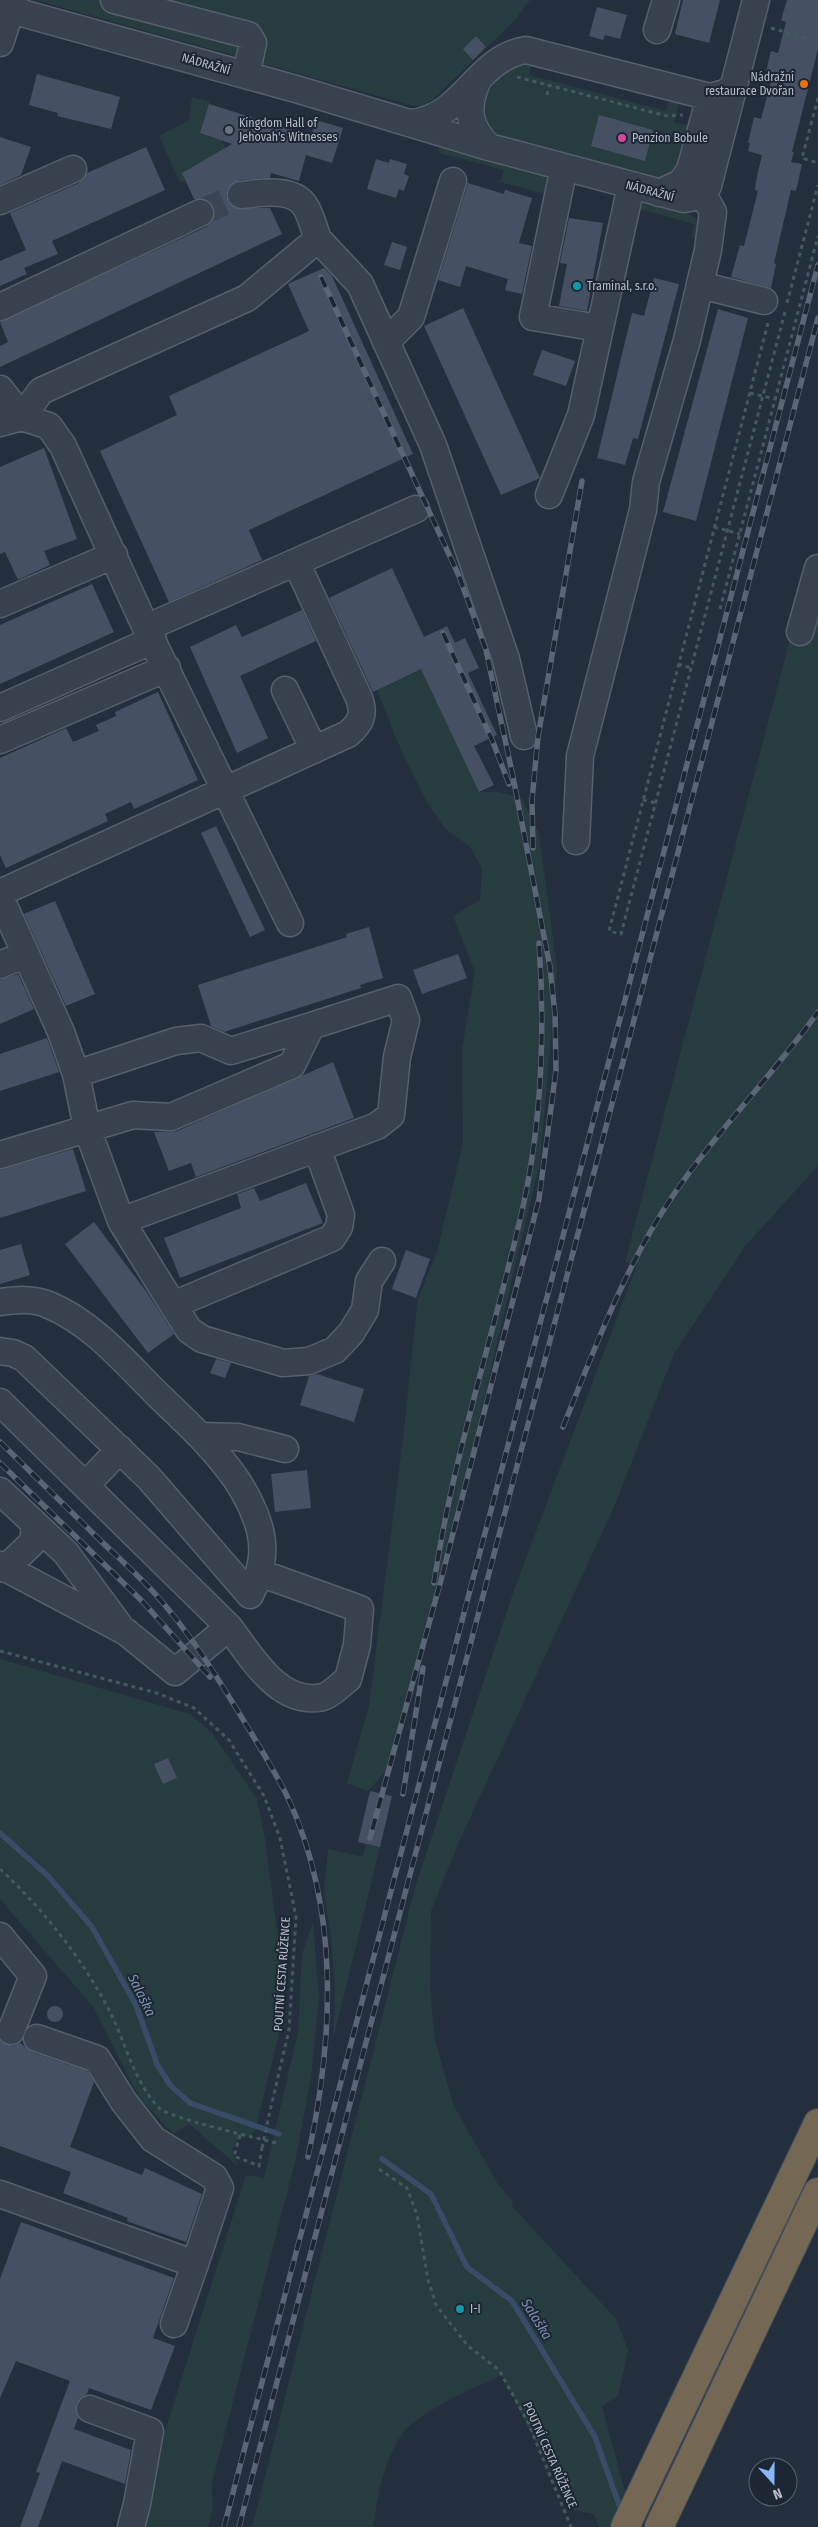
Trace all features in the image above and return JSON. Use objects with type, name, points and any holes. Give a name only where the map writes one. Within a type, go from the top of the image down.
[{"type":"highway","points":[[626,2527],[664,2442],[818,2123]]},
{"type":"highway","points":[[658,2527],[818,2192]]},
{"type":"street","points":[[114,0],[248,35],[254,43],[246,76]]},
{"type":"street","points":[[657,30],[666,0]]},
{"type":"street","points":[[658,193],[681,183],[690,170],[756,0]]},
{"type":"street","points":[[0,44],[8,5]]},
{"type":"street","name":"NÁDRAŽNÍ","points":[[8,5],[489,147],[631,186],[684,199],[703,194]]},
{"type":"street","name":"NÁDRAŽNÍ","points":[[411,123],[429,121],[443,113],[508,54],[526,50],[721,92]]},
{"type":"street","points":[[485,73],[469,102],[475,130],[489,147]]},
{"type":"street","points":[[576,841],[580,756],[643,510],[646,482],[700,285],[713,218],[712,208],[703,194],[708,186],[721,92]]},
{"type":"street","points":[[564,167],[533,317],[599,328]]},
{"type":"street","points":[[0,201],[73,170]]},
{"type":"street","points":[[386,342],[411,317],[453,181]]},
{"type":"street","points":[[549,495],[581,414],[631,186]]},
{"type":"street","points":[[241,194],[270,192],[291,196],[305,204],[318,240],[360,284],[433,445],[506,659],[524,736]]},
{"type":"street","points":[[0,307],[200,213]]},
{"type":"street","points":[[11,420],[41,391],[247,298],[318,240]]},
{"type":"street","points":[[700,285],[764,301]]},
{"type":"street","points":[[0,388],[11,420]]},
{"type":"street","points":[[11,420],[39,421],[54,432],[114,555],[149,634],[167,668],[224,792],[290,923]]},
{"type":"street","points":[[0,708],[296,562],[416,509]]},
{"type":"street","points":[[0,604],[114,555]]},
{"type":"street","points":[[0,893],[224,792],[348,734],[356,727],[362,718],[363,708],[296,562]]},
{"type":"street","points":[[800,632],[818,568]]},
{"type":"street","points":[[0,740],[167,668]]},
{"type":"street","points":[[285,690],[314,750]]},
{"type":"street","points":[[0,897],[61,1032],[76,1074],[86,1128],[121,1221],[189,1330],[202,1339],[283,1363],[309,1361],[335,1350],[351,1333],[366,1310],[369,1281],[382,1261]]},
{"type":"street","points":[[0,965],[26,954]]},
{"type":"street","points":[[76,1074],[176,1041],[200,1038],[231,1051],[398,998],[406,1020],[398,1056],[391,1114],[378,1126],[121,1221]]},
{"type":"street","points":[[0,1155],[133,1115],[171,1116],[292,1065],[311,1026]]},
{"type":"street","points":[[173,1305],[332,1238],[339,1227],[341,1215],[317,1148]]},
{"type":"street","points":[[0,1302],[27,1300],[46,1304],[87,1326],[200,1436],[236,1479],[252,1508],[260,1531],[263,1551],[260,1573],[250,1596],[149,1478],[24,1358],[13,1352],[0,1351]]},
{"type":"street","points":[[0,1402],[229,1627],[266,1675],[294,1696],[323,1697],[348,1679],[357,1645],[360,1609],[260,1573]]},
{"type":"street","points":[[200,1436],[238,1437],[285,1448]]},
{"type":"street","points":[[86,1485],[120,1450]]},
{"type":"street","points":[[0,1491],[66,1553],[122,1630]]},
{"type":"street","points":[[35,1524],[33,1542],[3,1567],[122,1630],[175,1672],[229,1627]]},
{"type":"street","points":[[205,1603],[233,1576]]},
{"type":"street","points":[[0,1936],[33,1976],[11,2031]]},
{"type":"street","points":[[37,2038],[97,2059],[124,2102],[153,2139],[214,2177],[220,2188],[174,2324]]},
{"type":"street","points":[[0,2194],[195,2264]]},
{"type":"street","points":[[90,2409],[150,2431],[138,2504],[131,2527]]},
{"type":"path","points":[[770,27],[809,39]]},
{"type":"path","points":[[485,73],[500,72],[667,116]]},
{"type":"path","points":[[547,95],[549,85]]},
{"type":"path","points":[[818,98],[802,158],[818,163]]},
{"type":"path","points":[[764,301],[773,304],[609,931],[622,934],[818,185]]},
{"type":"path","points":[[720,609],[818,236]]},
{"type":"path","points":[[749,392],[776,400]]},
{"type":"path","points":[[714,527],[740,534]]},
{"type":"path","points":[[678,664],[691,668]]},
{"type":"path","points":[[643,800],[656,803]]},
{"type":"path","name":"POUTNÍ CESTA RŮŽENCE","points":[[0,1651],[69,1672],[157,1693],[194,1708],[229,1740],[264,1796],[280,1838],[296,1917],[289,2030],[259,2166],[234,2156],[240,2135]]},
{"type":"path","points":[[0,1869],[16,1884],[85,1967],[110,2012],[140,2080],[160,2109],[240,2135],[276,2142]]},
{"type":"path","name":"POUTNÍ CESTA RŮŽENCE","points":[[379,2169],[407,2188],[417,2215],[428,2280],[436,2305],[468,2346],[499,2370],[528,2422],[571,2527]]},
{"type":"green space","points":[[35,0],[530,0],[514,21],[426,106],[414,106]]},
{"type":"green space","points":[[532,61],[529,75],[666,111],[670,97],[680,100],[674,122],[696,128],[688,158],[667,181],[538,156],[485,131],[481,93],[503,68]]},
{"type":"green space","points":[[192,97],[210,102],[201,132],[220,138],[228,152],[183,182],[179,181],[159,136],[189,120]]},
{"type":"green space","points":[[442,141],[550,173],[549,195],[500,182],[504,170],[438,153]]},
{"type":"green space","points":[[641,202],[670,208],[692,216],[699,223],[698,237],[692,238],[694,224],[639,209],[637,205]]},
{"type":"green space","points":[[818,591],[818,1166],[746,1245],[674,1354],[614,1507],[458,1844],[431,1911],[430,1988],[435,2041],[454,2106],[499,2186],[513,2201],[511,2205],[617,2320],[628,2351],[618,2396],[602,2406],[626,2495],[638,2527],[599,2527],[594,2514],[569,2509],[502,2375],[434,2408],[404,2431],[396,2443],[385,2470],[373,2527],[252,2527],[416,1884],[515,1587],[637,1265],[625,1262],[792,632]]},
{"type":"green space","points":[[436,662],[429,686],[479,792],[498,792],[521,797],[539,834],[557,968],[540,1162],[441,1580],[389,1767],[368,1791],[347,1783],[369,1706],[402,1447],[418,1298],[437,1252],[463,1143],[462,1050],[475,972],[453,916],[480,900],[482,868],[470,847],[445,828],[427,803],[397,741],[377,689]]},
{"type":"green space","points":[[0,1659],[190,1714],[212,1733],[257,1799],[265,1839],[281,1961],[280,2030],[255,2132],[236,2142],[232,2151],[238,2166],[189,2124],[173,2134],[140,2099],[93,2007],[0,1899]]},
{"type":"green space","points":[[366,1844],[380,1847],[333,2040],[335,1991],[331,1937],[324,1893],[328,1849],[363,1857]]},
{"type":"green space","points":[[313,1922],[319,2000],[311,2076],[296,2158],[212,2483],[213,2508],[208,2527],[142,2527],[162,2440],[246,2175],[264,2178],[298,2032],[302,1954]]},
{"type":"building","points":[[683,0],[720,0],[709,43],[675,34]]},
{"type":"building","points":[[787,0],[818,0],[818,49],[792,152],[794,152],[791,162],[802,164],[796,191],[791,190],[774,263],[776,264],[771,288],[731,277],[740,245],[744,246],[758,191],[755,190],[756,181],[762,155],[748,151],[750,143],[748,143],[754,117],[761,119],[772,78],[765,76],[771,51],[778,53],[786,22],[781,20]]},
{"type":"building","points":[[597,7],[627,15],[620,39],[605,35],[603,40],[589,36]]},
{"type":"building","points":[[476,36],[486,47],[473,60],[463,49]]},
{"type":"building","points":[[37,74],[120,97],[111,129],[57,116],[58,113],[29,105]]},
{"type":"building","points":[[209,104],[311,136],[316,120],[343,128],[332,163],[306,155],[299,181],[271,173],[270,178],[239,180],[228,189],[226,197],[235,208],[270,208],[282,234],[0,367],[0,346],[8,342],[0,322],[206,227],[212,222],[215,214],[213,206],[208,200],[194,199],[182,173],[232,144],[200,133]]},
{"type":"building","name":"Penzion Bobule","points":[[599,115],[653,130],[645,161],[591,146]]},
{"type":"building","points":[[0,137],[31,147],[21,175],[0,185]]},
{"type":"building","points":[[146,147],[165,190],[52,241],[58,254],[24,268],[27,274],[0,286],[0,261],[26,250],[10,213],[79,183],[87,173]]},
{"type":"building","points":[[376,159],[389,163],[390,159],[407,164],[404,174],[409,176],[404,191],[399,189],[396,198],[367,189]]},
{"type":"building","points":[[468,183],[504,194],[505,190],[532,198],[519,243],[532,246],[522,294],[505,290],[508,279],[466,266],[460,287],[438,280]]},
{"type":"building","name":"Traminal, s.r.o.","points":[[569,218],[603,223],[587,311],[559,306],[567,264],[560,263]]},
{"type":"building","points":[[392,242],[407,247],[400,270],[384,265]]},
{"type":"building","points":[[324,268],[332,276],[413,454],[249,530],[262,560],[169,602],[100,451],[177,415],[169,396],[309,331],[288,284]]},
{"type":"building","points":[[654,278],[679,284],[638,439],[633,438],[625,465],[597,458],[632,313],[644,316]]},
{"type":"building","points":[[463,308],[540,478],[501,495],[424,326]]},
{"type":"building","points":[[718,309],[748,318],[696,521],[663,512]]},
{"type":"building","points":[[542,350],[575,361],[566,386],[533,375]]},
{"type":"building","points":[[44,448],[77,539],[44,551],[50,565],[18,580],[5,552],[0,554],[0,467]]},
{"type":"building","points":[[392,568],[424,637],[447,626],[455,643],[465,638],[479,668],[468,673],[497,735],[474,746],[494,785],[479,792],[421,669],[373,692],[329,598]]},
{"type":"building","points":[[92,584],[114,632],[0,684],[0,625]]},
{"type":"building","points":[[302,610],[316,641],[240,676],[268,738],[237,753],[190,647],[236,625],[242,637]]},
{"type":"building","points":[[158,692],[198,780],[134,809],[131,802],[105,814],[108,821],[6,868],[0,855],[0,758],[66,728],[73,742],[99,731],[96,725],[116,716],[115,712]]},
{"type":"building","points":[[216,826],[265,930],[250,937],[201,833]]},
{"type":"building","points":[[55,901],[95,994],[66,1006],[24,914]]},
{"type":"building","points":[[369,927],[383,978],[360,985],[361,988],[224,1032],[211,1026],[198,985],[347,937],[346,934]]},
{"type":"building","points":[[458,954],[467,978],[422,994],[413,970]]},
{"type":"building","points":[[18,974],[34,1009],[0,1024],[0,980]]},
{"type":"building","points":[[47,1038],[59,1072],[0,1091],[0,1054]]},
{"type":"building","points":[[333,1062],[354,1118],[196,1177],[191,1163],[169,1171],[154,1132],[177,1131]]},
{"type":"building","points":[[73,1149],[86,1191],[0,1218],[0,1170]]},
{"type":"building","points":[[306,1183],[323,1223],[180,1278],[164,1238],[241,1208],[237,1194],[254,1188],[260,1201]]},
{"type":"building","points":[[94,1222],[148,1294],[174,1334],[148,1353],[65,1244]]},
{"type":"building","points":[[21,1244],[30,1275],[0,1284],[0,1250]]},
{"type":"building","points":[[406,1250],[430,1259],[416,1298],[392,1289]]},
{"type":"building","points":[[216,1359],[231,1363],[225,1378],[210,1373]]},
{"type":"building","points":[[317,1374],[364,1389],[354,1422],[300,1405],[309,1376]]},
{"type":"building","points":[[307,1470],[311,1508],[275,1512],[271,1474]]},
{"type":"building","points":[[168,1758],[177,1778],[163,1784],[154,1764]]},
{"type":"building","points":[[370,1791],[392,1796],[380,1847],[358,1842]]},
{"type":"building","points":[[55,2006],[63,2014],[55,2022],[47,2014]]},
{"type":"building","points":[[0,2041],[13,2046],[20,2043],[32,2052],[87,2071],[94,2082],[70,2147],[142,2175],[145,2168],[202,2194],[186,2242],[129,2222],[128,2218],[63,2193],[71,2172],[0,2146]]},
{"type":"building","points":[[21,2222],[174,2278],[153,2338],[175,2346],[151,2410],[89,2388],[87,2394],[80,2398],[76,2404],[78,2418],[74,2429],[131,2450],[125,2484],[62,2461],[38,2527],[20,2527],[40,2473],[36,2472],[70,2381],[16,2361],[0,2398],[0,2279]]},
{"type":"waterway","name":"Salaška","points":[[0,1833],[48,1876],[92,1927],[136,2005],[157,2064],[170,2085],[190,2103],[279,2134]]},
{"type":"waterway","name":"Salaška","points":[[382,2159],[431,2194],[467,2267],[512,2301],[595,2437],[622,2513]]},
{"type":"tunnel","points":[[200,213],[241,195]]},
{"type":"railway","points":[[224,2527],[818,265]]},
{"type":"railway","points":[[321,277],[459,576],[486,650],[550,967],[555,1014],[556,1070],[539,1199],[441,1580],[370,1838]]},
{"type":"railway","points":[[239,2527],[818,318]]},
{"type":"railway","points":[[533,848],[532,800],[538,737],[582,481]]},
{"type":"railway","points":[[443,633],[493,742],[509,784]]},
{"type":"railway","points":[[434,1583],[442,1535],[463,1439],[513,1250],[530,1170],[535,1138],[542,1040],[539,943]]},
{"type":"railway","points":[[563,1427],[625,1280],[655,1224],[689,1173],[818,1012]]},
{"type":"railway","points":[[0,1442],[138,1576],[168,1609],[218,1679],[288,1798],[305,1841],[317,1885],[324,1930],[327,1975],[327,2021],[323,2067],[308,2157]]},
{"type":"railway","points":[[0,1463],[143,1602],[210,1677]]},
{"type":"railway","points":[[403,1794],[423,1668]]},
{"type":"place","name":"Nádražní restaurace Dvořan","points":[[804,84]]},
{"type":"place","name":"Kingdom Hall of Jehovah's Witnesses","points":[[229,130]]},
{"type":"place","name":"Penzion Bobule","points":[[622,138]]},
{"type":"place","name":"Traminal, s.r.o.","points":[[577,286]]},
{"type":"place","name":"I-I","points":[[460,2309]]}]
